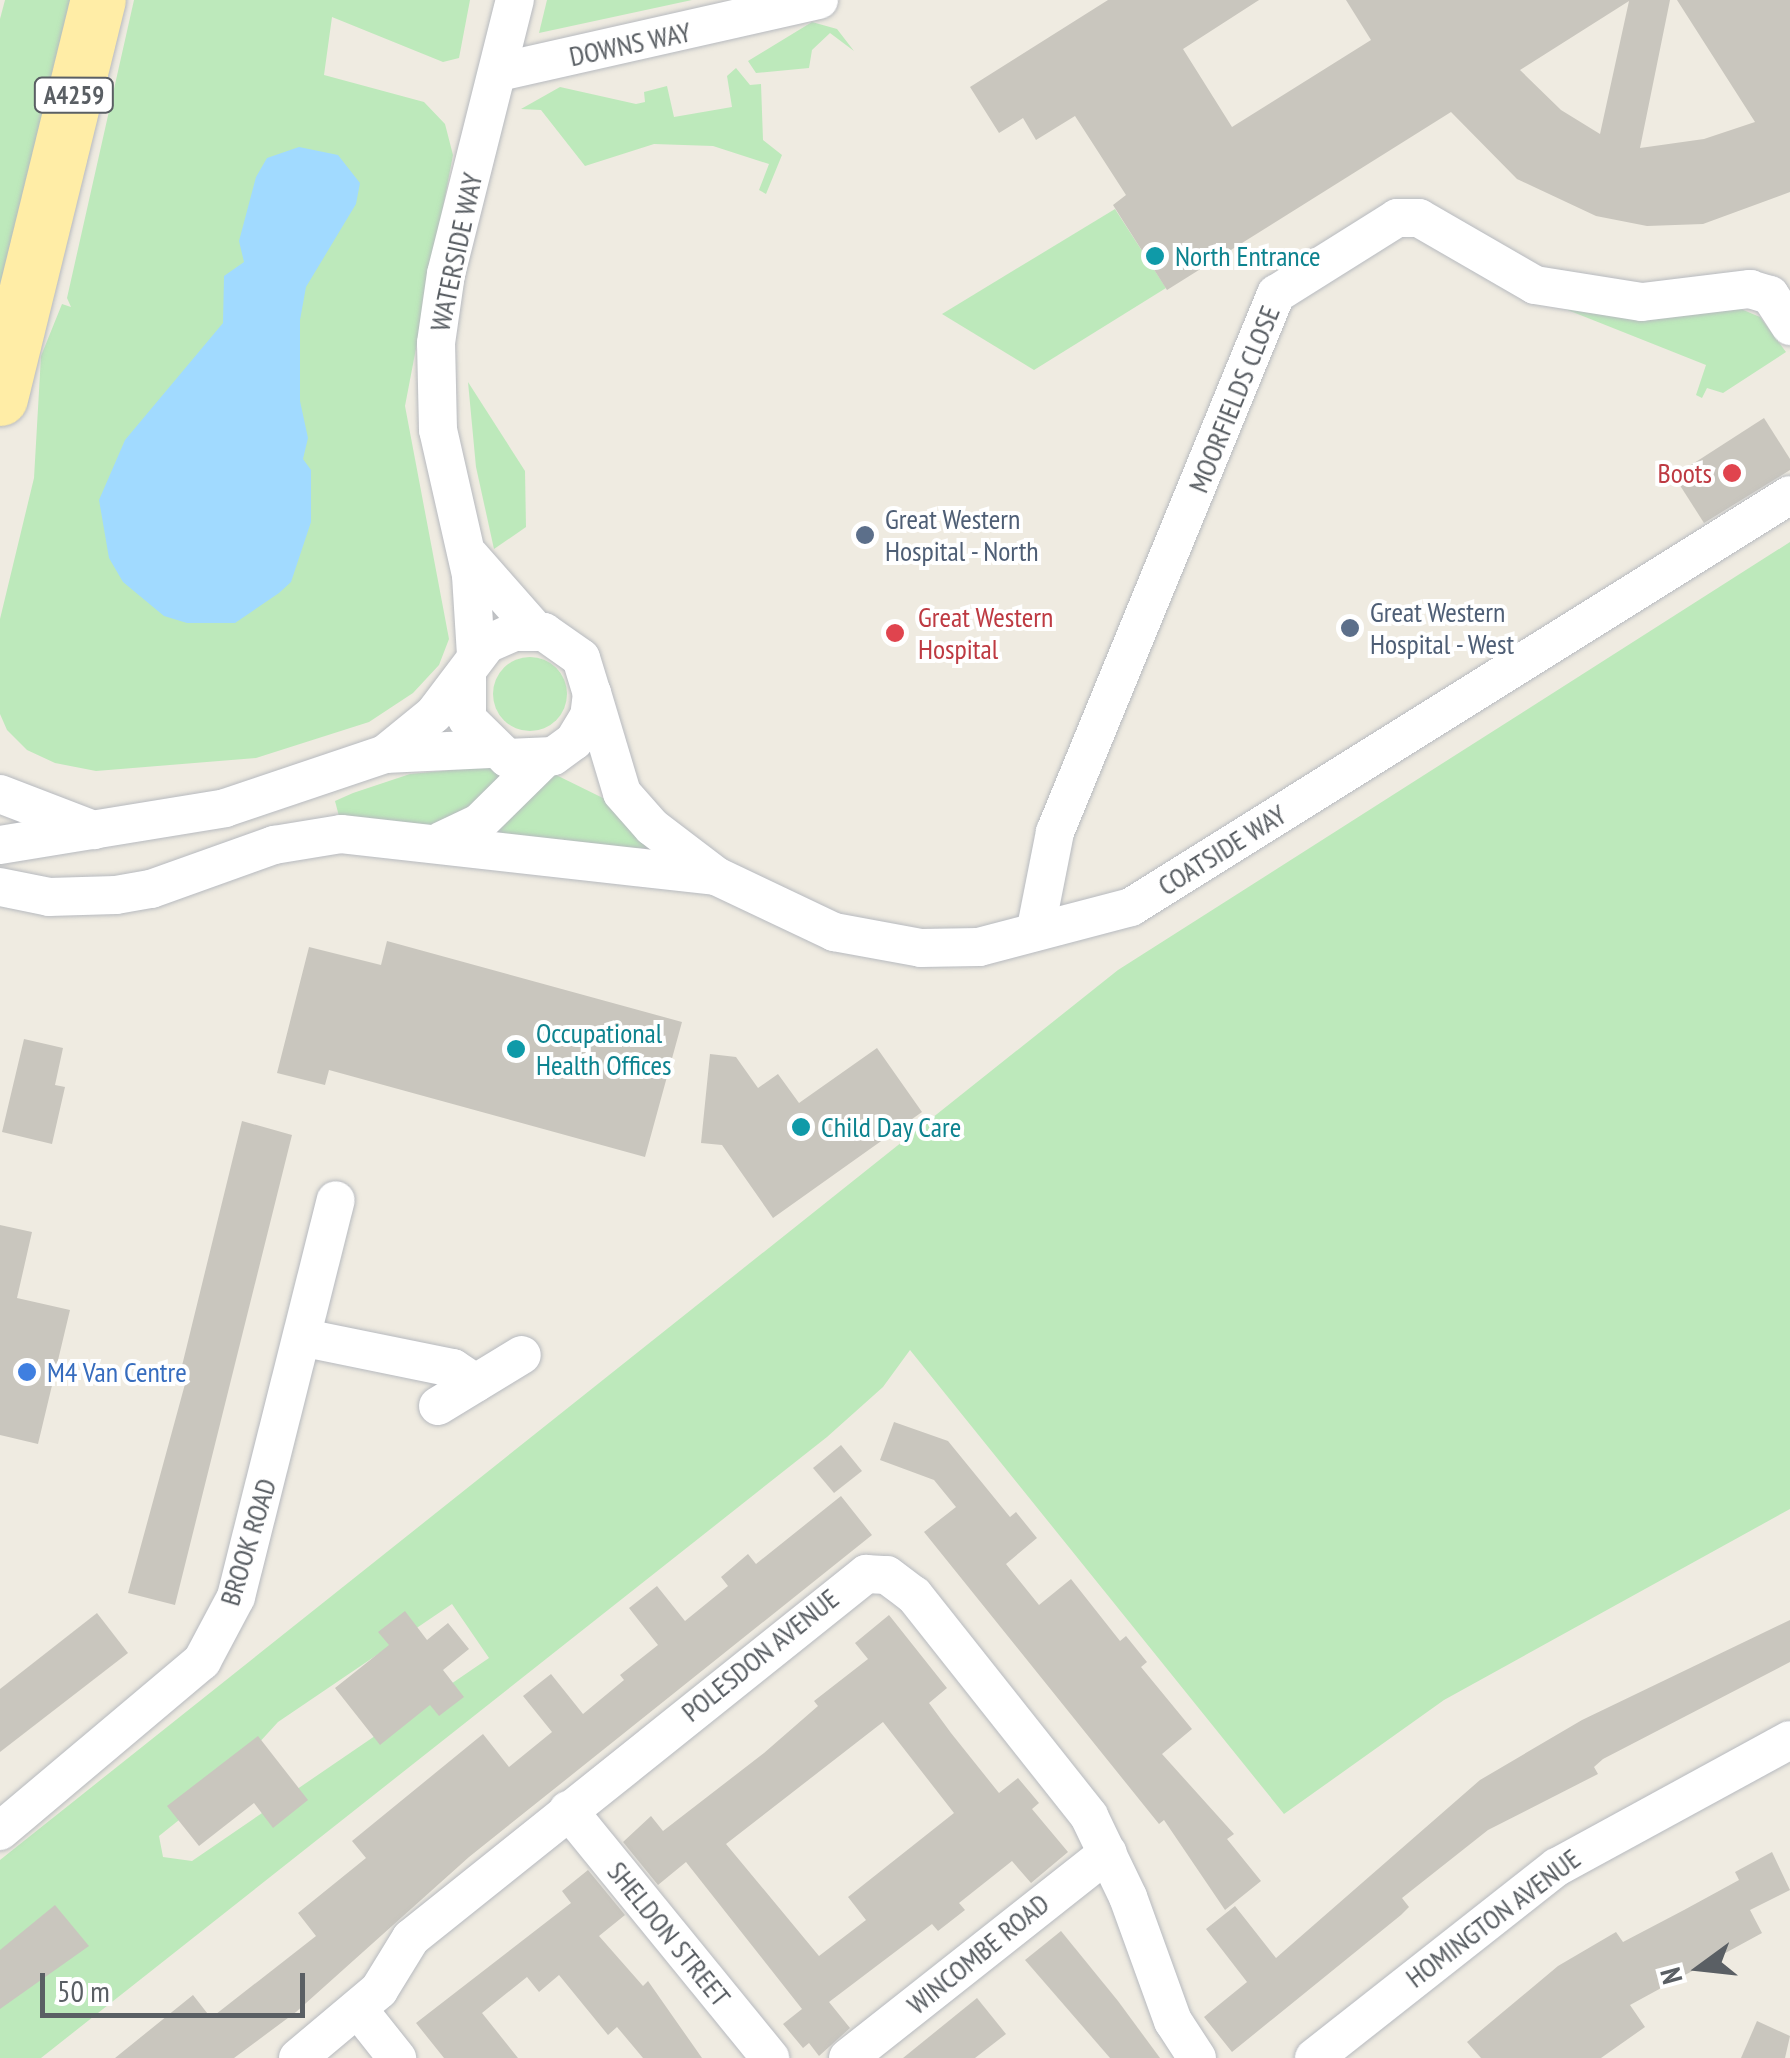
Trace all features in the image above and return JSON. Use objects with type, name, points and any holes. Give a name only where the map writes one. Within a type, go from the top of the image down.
[{"type":"main road","name":"A4259","points":[[0,398],[98,0]]},
{"type":"street","name":"WATERSIDE WAY","points":[[472,664],[477,614],[438,430],[436,343],[446,274],[515,0]]},
{"type":"street","name":"DOWNS WAY","points":[[498,72],[819,0]]},
{"type":"street","name":"MOORFIELDS CLOSE","points":[[1036,928],[1055,832],[1276,294],[1397,218],[1419,218],[1534,284],[1642,302],[1750,290],[1770,295],[1790,326]]},
{"type":"street","name":"COATSIDE WAY","points":[[548,757],[622,793],[652,828],[716,876],[784,914],[860,939],[944,950],[979,948],[1036,928],[1095,921],[1131,907],[1790,495]]},
{"type":"street","name":"WATERSIDE WAY","points":[[466,550],[535,630]]},
{"type":"street","points":[[385,754],[434,714],[498,637],[535,630],[565,642],[581,658],[592,693],[582,731],[548,757],[479,823],[441,841]]},
{"type":"street","points":[[472,664],[467,720],[490,749]]},
{"type":"street","name":"COATSIDE WAY","points":[[592,693],[622,793]]},
{"type":"street","points":[[0,845],[225,808],[385,754],[490,749],[518,760],[548,757]]},
{"type":"street","points":[[0,766],[14,797],[94,830]]},
{"type":"street","points":[[0,887],[49,897],[105,896],[151,889],[308,837],[441,841],[716,876]]},
{"type":"street","name":"BROOK ROAD","points":[[0,1830],[202,1661],[236,1597],[305,1338],[336,1200]]},
{"type":"street","points":[[305,1338],[453,1368],[474,1383]]},
{"type":"street","points":[[438,1406],[522,1354]]},
{"type":"street","name":"POLESDON AVENUE","points":[[298,2058],[380,1990],[411,1938],[854,1579],[887,1575],[914,1595],[1089,1816],[1108,1853],[1173,2021],[1197,2058]]},
{"type":"street","name":"HOMINGTON AVENUE","points":[[1314,2058],[1557,1867],[1790,1740]]},
{"type":"street","name":"SHELDON STREET","points":[[568,1810],[770,2058]]},
{"type":"street","name":"WINCOMBE ROAD","points":[[848,2058],[1108,1853]]},
{"type":"street","points":[[358,2009],[397,2058]]},
{"type":"green space","points":[[5,0],[75,0],[0,309],[0,19]]},
{"type":"green space","points":[[134,0],[470,0],[459,58],[443,62],[332,17],[324,75],[424,102],[445,124],[453,155],[405,406],[449,639],[439,665],[413,693],[369,722],[256,758],[96,771],[55,763],[27,750],[7,730],[0,714],[0,619],[34,478],[41,356],[62,304],[71,307],[67,298]]},
{"type":"green space","points":[[547,0],[692,0],[539,33]]},
{"type":"green space","points":[[812,22],[837,29],[854,51],[830,33],[812,50],[809,68],[756,73],[748,61]]},
{"type":"green space","points":[[736,68],[750,85],[761,84],[763,140],[782,155],[766,194],[759,190],[769,164],[713,146],[654,144],[585,166],[541,110],[521,109],[560,87],[636,104],[645,102],[644,92],[667,86],[674,117],[732,107],[727,76]]},
{"type":"green space","points":[[1115,209],[1166,288],[1034,370],[942,314]]},
{"type":"green space","points":[[1540,299],[1741,309],[1760,317],[1786,352],[1723,393],[1707,388],[1702,398],[1696,395],[1706,365]]},
{"type":"green space","points":[[468,382],[525,471],[526,527],[494,549],[476,467]]},
{"type":"green space","points":[[1790,542],[1790,1509],[1444,1700],[1284,1814],[910,1350],[883,1387],[827,1437],[41,2058],[0,2058],[0,1860],[1118,970]],"holes":[[[452,1604],[489,1658],[192,1861],[163,1857],[159,1836],[214,1792],[278,1722]]]},
{"type":"green space","points":[[530,657],[556,668],[567,694],[556,720],[530,731],[504,720],[493,694],[504,668]]},
{"type":"green space","points":[[484,767],[507,770],[452,827],[341,824],[335,801],[353,793],[410,774]]},
{"type":"green space","points":[[550,772],[609,801],[657,849],[501,840],[490,830]]},
{"type":"water","points":[[299,147],[338,155],[360,183],[356,204],[306,287],[300,320],[300,401],[308,438],[303,459],[311,470],[311,522],[291,582],[279,593],[235,623],[187,623],[164,616],[123,582],[109,558],[99,500],[125,440],[223,323],[224,276],[244,262],[239,241],[256,177],[267,158]]},
{"type":"building","points":[[1108,0],[1259,0],[1183,49],[1232,127],[1371,40],[1346,0],[1670,0],[1640,148],[1704,139],[1755,122],[1677,0],[1790,0],[1790,192],[1703,224],[1647,226],[1596,216],[1517,179],[1451,112],[1167,290],[1113,205],[1126,195],[1075,116],[1036,140],[1023,118],[999,133],[970,87]],"holes":[[[1629,1],[1600,134],[1561,110],[1520,70]]]},
{"type":"building","name":"Boots","points":[[1764,418],[1790,459],[1790,470],[1704,523],[1674,476]]},
{"type":"building","name":"Occupational Health Offices","points":[[387,941],[682,1022],[645,1157],[329,1070],[325,1085],[277,1073],[309,947],[381,965]]},
{"type":"building","points":[[24,1039],[63,1048],[55,1085],[65,1087],[52,1144],[2,1132]]},
{"type":"building","name":"Child Day Care","points":[[877,1048],[922,1112],[773,1218],[722,1145],[701,1143],[710,1054],[736,1057],[758,1088],[778,1074],[799,1103]]},
{"type":"building","points":[[242,1121],[292,1135],[175,1605],[128,1593],[185,1384],[178,1382]]},
{"type":"building","name":"M4 Van Centre","points":[[0,1225],[32,1232],[17,1298],[70,1310],[38,1444],[0,1435]]},
{"type":"building","points":[[894,1422],[948,1441],[1010,1517],[1016,1512],[1037,1538],[1006,1564],[1039,1605],[1071,1579],[1120,1641],[1126,1636],[1147,1662],[1141,1667],[1192,1729],[1162,1754],[1234,1834],[1227,1839],[1261,1881],[1225,1910],[1164,1820],[1159,1824],[924,1532],[956,1507],[934,1480],[880,1460]]},
{"type":"building","points":[[841,1445],[862,1471],[834,1493],[813,1468]]},
{"type":"building","points":[[841,1496],[872,1535],[469,1857],[296,2012],[234,2058],[115,2058],[193,1995],[211,2018],[316,1936],[298,1913],[366,1858],[352,1841],[483,1734],[509,1767],[552,1732],[523,1696],[551,1674],[583,1714],[624,1680],[620,1675],[658,1645],[629,1608],[657,1586],[685,1621],[728,1586],[721,1577],[748,1554],[756,1564]]},
{"type":"building","points":[[405,1611],[427,1640],[448,1623],[469,1649],[443,1670],[464,1697],[439,1716],[430,1705],[380,1745],[335,1688],[389,1645],[378,1632]]},
{"type":"building","points":[[97,1613],[128,1653],[0,1752],[0,1689]]},
{"type":"building","points":[[889,1615],[947,1688],[929,1703],[951,1733],[999,1793],[1018,1778],[1039,1803],[1032,1809],[1068,1852],[1031,1883],[1012,1861],[959,1903],[965,1910],[938,1931],[932,1924],[829,2002],[850,2028],[819,2056],[809,2043],[803,2048],[783,2024],[802,2009],[686,1862],[658,1885],[623,1842],[651,1816],[663,1831],[764,1753],[818,1706],[814,1701],[868,1659],[855,1643]],"holes":[[[883,1722],[954,1813],[848,1897],[866,1920],[819,1956],[726,1844]]]},
{"type":"building","points":[[1790,1620],[1790,1662],[1603,1759],[1594,1767],[1598,1774],[1488,1830],[1402,1898],[1409,1907],[1401,1915],[1232,2052],[1204,2017],[1247,1982],[1206,1929],[1235,1906],[1276,1958],[1480,1780],[1582,1720]]},
{"type":"building","points":[[258,1736],[308,1800],[273,1828],[254,1803],[199,1846],[167,1806]]},
{"type":"building","points":[[1772,1852],[1790,1890],[1750,1910],[1762,1933],[1630,2005],[1645,2027],[1601,2058],[1481,2058],[1467,2042],[1558,1966],[1616,1932],[1623,1942],[1684,1910],[1739,1880],[1735,1872]]},
{"type":"building","points":[[588,1870],[625,1915],[599,1936],[643,1986],[648,1981],[702,2058],[643,2058],[617,2027],[608,2035],[559,1975],[539,1992],[527,1977],[482,2013],[518,2058],[444,2058],[416,2023],[571,1903],[562,1891]]},
{"type":"building","points":[[55,1905],[89,1946],[0,2009],[0,1950]]},
{"type":"building","points":[[1061,1931],[1160,2058],[1110,2058],[1025,1960]]},
{"type":"building","points":[[977,1998],[1006,2034],[975,2058],[903,2058]]},
{"type":"building","points":[[1757,2021],[1790,2036],[1785,2058],[1741,2058]]},
{"type":"place","name":"North Entrance","points":[[1155,256]]},
{"type":"place","name":"Boots","points":[[1732,473]]},
{"type":"place","name":"Great Western Hospital - North","points":[[865,535]]},
{"type":"place","name":"Great Western Hospital - West","points":[[1350,628]]},
{"type":"place","name":"Great Western Hospital","points":[[895,633]]},
{"type":"place","name":"Occupational Health Offices","points":[[516,1049]]},
{"type":"place","name":"Child Day Care","points":[[801,1127]]},
{"type":"place","name":"M4 Van Centre","points":[[27,1372]]}]
